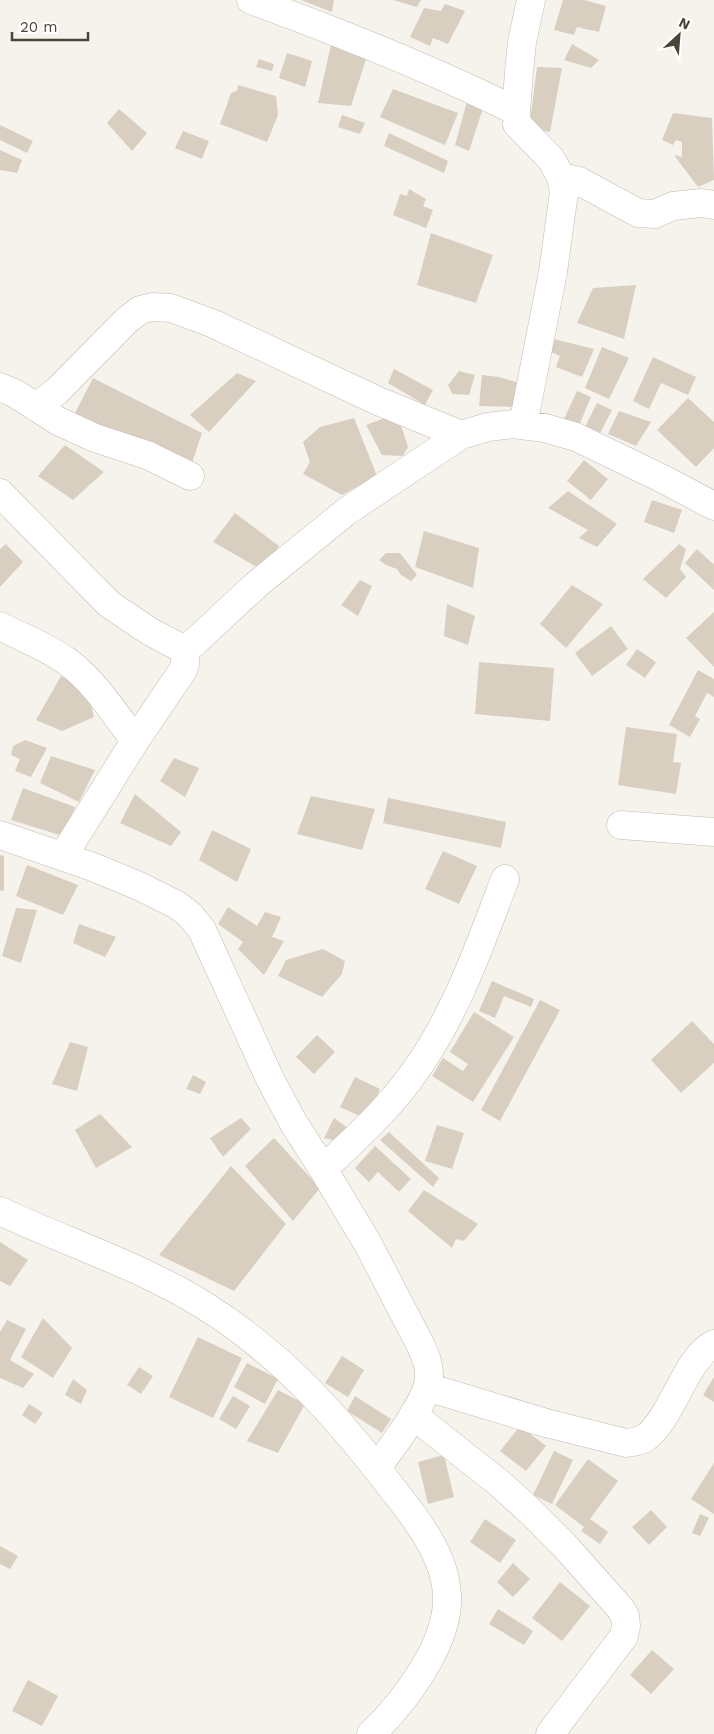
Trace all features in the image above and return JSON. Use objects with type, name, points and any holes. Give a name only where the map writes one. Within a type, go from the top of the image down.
[{"type":"street","points":[[251,0],[329,29],[416,65],[468,87],[516,111]]},
{"type":"street","points":[[523,425],[553,272],[564,192],[561,178],[551,159],[518,124],[516,111],[522,42],[531,0]]},
{"type":"street","points":[[561,178],[578,181],[638,213],[655,214],[673,206],[682,205],[701,203],[714,205]]},
{"type":"street","points":[[36,407],[57,391],[127,320],[140,310],[152,307],[171,308],[214,324],[378,401],[460,435]]},
{"type":"street","points":[[0,388],[16,394],[58,420],[95,438],[147,456],[190,476]]},
{"type":"street","points":[[63,856],[135,741],[183,670],[185,651],[256,584],[307,542],[347,512],[460,435],[488,427],[513,424],[545,428],[576,437],[714,506]]},
{"type":"street","points":[[0,493],[109,604],[149,631],[185,651]]},
{"type":"street","points":[[0,626],[65,660],[77,670],[106,701],[135,741]]},
{"type":"street","points":[[621,825],[714,832]]},
{"type":"street","points":[[0,835],[63,856],[139,886],[178,905],[190,915],[202,930],[270,1079],[293,1122],[368,1244],[427,1360],[429,1371],[427,1387],[413,1415],[377,1468]]},
{"type":"street","points":[[323,1169],[366,1129],[389,1104],[425,1057],[460,990],[505,879]]},
{"type":"street","points":[[0,1212],[162,1281],[204,1305],[245,1333],[281,1363],[344,1427],[428,1537],[442,1569],[448,1594],[446,1616],[440,1637],[431,1658],[409,1690],[382,1724],[371,1734]]},
{"type":"street","points":[[427,1387],[546,1423],[626,1443],[637,1442],[645,1438],[657,1425],[700,1354],[714,1344]]},
{"type":"street","points":[[413,1415],[499,1483],[530,1511],[599,1584],[625,1616],[624,1636],[550,1734]]},
{"type":"building","points":[[301,0],[334,0],[332,12]]},
{"type":"building","points":[[393,0],[421,0],[417,7]]},
{"type":"building","points":[[563,0],[584,0],[606,6],[599,32],[577,27],[574,35],[554,30]]},
{"type":"building","points":[[445,4],[465,11],[448,44],[433,38],[430,46],[410,37],[424,8],[441,11]]},
{"type":"building","points":[[572,44],[599,60],[591,68],[564,60]]},
{"type":"building","points":[[331,45],[368,53],[351,106],[318,103]]},
{"type":"building","points":[[287,53],[312,61],[305,87],[279,78]]},
{"type":"building","points":[[259,59],[274,64],[272,71],[256,67]]},
{"type":"building","points":[[537,67],[562,68],[550,132],[529,129]]},
{"type":"building","points":[[238,85],[276,96],[278,115],[267,142],[220,124],[231,93],[237,91]]},
{"type":"building","points":[[393,89],[458,113],[445,145],[380,117]]},
{"type":"building","points":[[468,98],[484,105],[469,151],[455,145]]},
{"type":"building","points":[[119,109],[147,133],[132,151],[107,123]]},
{"type":"building","points":[[673,113],[712,118],[714,180],[698,187],[674,155],[682,157],[682,142],[676,140],[673,145],[662,140]]},
{"type":"building","points":[[342,115],[365,123],[360,134],[338,127]]},
{"type":"building","points":[[0,125],[33,141],[27,153],[0,140]]},
{"type":"building","points":[[183,131],[209,141],[202,159],[175,148]]},
{"type":"building","points":[[389,133],[448,161],[444,173],[384,146]]},
{"type":"building","points":[[0,150],[22,160],[17,173],[0,170]]},
{"type":"building","points":[[409,189],[426,199],[423,206],[433,210],[426,228],[393,215],[400,194],[407,196]]},
{"type":"building","points":[[431,233],[493,255],[476,303],[417,285]]},
{"type":"building","points":[[636,285],[624,339],[577,323],[593,288]]},
{"type":"building","points":[[554,339],[594,349],[582,377],[556,367],[560,356],[551,352]]},
{"type":"building","points":[[602,347],[629,358],[609,399],[585,388]]},
{"type":"building","points":[[653,357],[696,377],[688,395],[661,383],[649,409],[633,401]]},
{"type":"building","points":[[394,369],[433,390],[425,405],[388,383]]},
{"type":"building","points":[[459,371],[475,375],[469,395],[452,394],[448,385]]},
{"type":"building","points":[[237,373],[256,381],[209,432],[190,415]]},
{"type":"building","points":[[482,375],[499,377],[519,383],[517,407],[479,406]]},
{"type":"building","points":[[93,378],[202,433],[192,463],[74,415]]},
{"type":"building","points":[[577,391],[591,397],[578,428],[564,419]]},
{"type":"building","points":[[688,398],[714,422],[714,448],[696,467],[657,430]]},
{"type":"building","points":[[597,403],[612,410],[599,435],[583,431]]},
{"type":"building","points":[[619,411],[651,422],[636,446],[608,434]]},
{"type":"building","points":[[354,418],[377,476],[342,495],[303,474],[310,462],[303,442],[320,427]]},
{"type":"building","points":[[385,418],[399,419],[408,447],[403,456],[382,455],[366,425]]},
{"type":"building","points":[[65,445],[104,472],[73,500],[38,476]]},
{"type":"building","points":[[584,460],[608,479],[591,500],[567,481]]},
{"type":"building","points":[[568,491],[617,524],[597,547],[579,538],[588,530],[548,508]]},
{"type":"building","points":[[652,500],[682,510],[674,533],[644,522]]},
{"type":"building","points":[[235,513],[279,546],[264,571],[213,542]]},
{"type":"building","points":[[424,531],[479,548],[473,588],[415,567]]},
{"type":"building","points":[[6,544],[23,562],[0,587],[0,549]]},
{"type":"building","points":[[679,544],[686,549],[680,569],[686,577],[666,598],[643,579]]},
{"type":"building","points":[[697,549],[714,563],[714,590],[685,563]]},
{"type":"building","points":[[386,553],[400,553],[417,575],[411,581],[401,575],[397,569],[379,560]]},
{"type":"building","points":[[360,580],[372,586],[358,616],[341,605]]},
{"type":"building","points":[[572,585],[603,604],[566,648],[540,624]]},
{"type":"building","points":[[447,604],[475,616],[468,645],[444,636]]},
{"type":"building","points":[[714,612],[714,667],[686,638]]},
{"type":"building","points":[[611,626],[628,649],[592,676],[575,653]]},
{"type":"building","points":[[637,649],[656,662],[645,678],[626,665]]},
{"type":"building","points":[[479,662],[554,668],[550,721],[475,714]]},
{"type":"building","points":[[698,670],[714,679],[714,697],[707,693],[695,716],[700,719],[690,737],[669,725]]},
{"type":"building","points":[[61,676],[88,693],[94,717],[62,731],[36,720]]},
{"type":"building","points":[[626,727],[677,734],[673,762],[681,763],[676,794],[618,785]]},
{"type":"building","points":[[25,740],[47,748],[31,777],[15,771],[20,759],[11,755],[13,746]]},
{"type":"building","points":[[51,756],[95,770],[79,802],[40,783]]},
{"type":"building","points":[[174,758],[199,768],[185,797],[160,781]]},
{"type":"building","points":[[23,788],[75,807],[63,836],[11,820]]},
{"type":"building","points":[[135,794],[181,832],[171,846],[120,823]]},
{"type":"building","points":[[311,796],[375,809],[362,850],[297,834]]},
{"type":"building","points":[[388,798],[506,822],[501,848],[383,823]]},
{"type":"building","points":[[212,830],[251,849],[237,882],[199,860]]},
{"type":"building","points":[[443,851],[477,866],[459,904],[425,889]]},
{"type":"building","points":[[0,855],[4,856],[4,890],[0,891]]},
{"type":"building","points":[[27,865],[78,885],[63,915],[16,896]]},
{"type":"building","points":[[228,907],[257,926],[265,912],[281,917],[272,937],[284,941],[264,975],[238,949],[243,942],[218,924]]},
{"type":"building","points":[[16,908],[37,910],[21,963],[2,956]]},
{"type":"building","points":[[79,924],[116,937],[105,957],[73,943]]},
{"type":"building","points":[[323,949],[345,961],[342,974],[322,997],[278,976],[286,960]]},
{"type":"building","points":[[492,981],[534,999],[531,1007],[504,996],[495,1018],[479,1011]]},
{"type":"building","points":[[540,1000],[560,1010],[500,1121],[481,1110]]},
{"type":"building","points":[[474,1012],[514,1037],[473,1102],[432,1076],[443,1058],[463,1071],[468,1064],[450,1052]]},
{"type":"building","points":[[692,1021],[714,1044],[714,1063],[681,1093],[651,1060]]},
{"type":"building","points":[[317,1035],[335,1052],[314,1074],[296,1057]]},
{"type":"building","points":[[70,1042],[88,1047],[77,1091],[52,1084]]},
{"type":"building","points":[[193,1075],[206,1082],[200,1094],[186,1089]]},
{"type":"building","points":[[355,1077],[380,1089],[366,1119],[340,1107]]},
{"type":"building","points":[[100,1114],[132,1147],[96,1168],[75,1130]]},
{"type":"building","points":[[241,1118],[251,1129],[223,1157],[210,1138]]},
{"type":"building","points":[[334,1118],[352,1131],[344,1142],[324,1138]]},
{"type":"building","points":[[437,1125],[464,1133],[452,1169],[425,1161]]},
{"type":"building","points":[[389,1132],[439,1178],[433,1187],[380,1140]]},
{"type":"building","points":[[274,1138],[320,1188],[293,1221],[245,1166]]},
{"type":"building","points":[[375,1146],[411,1179],[399,1192],[378,1172],[369,1182],[355,1168]]},
{"type":"building","points":[[231,1166],[286,1224],[234,1291],[159,1255]]},
{"type":"building","points":[[424,1190],[478,1224],[464,1241],[456,1239],[452,1248],[408,1211]]},
{"type":"building","points":[[0,1242],[28,1260],[10,1286],[0,1281]]},
{"type":"building","points":[[43,1318],[72,1348],[53,1378],[21,1357]]},
{"type":"building","points":[[7,1320],[26,1329],[10,1360],[34,1374],[23,1388],[0,1378],[0,1332]]},
{"type":"building","points":[[198,1337],[242,1358],[213,1418],[169,1397]]},
{"type":"building","points":[[342,1356],[364,1370],[348,1397],[325,1383]]},
{"type":"building","points":[[247,1363],[278,1379],[265,1404],[234,1387]]},
{"type":"building","points":[[139,1367],[153,1376],[141,1394],[127,1385]]},
{"type":"building","points":[[714,1377],[714,1402],[703,1395]]},
{"type":"building","points":[[73,1379],[87,1390],[81,1404],[65,1395]]},
{"type":"building","points":[[278,1390],[305,1404],[278,1453],[247,1441]]},
{"type":"building","points":[[233,1396],[250,1406],[236,1429],[219,1419]]},
{"type":"building","points":[[355,1396],[391,1419],[382,1433],[347,1411]]},
{"type":"building","points":[[29,1404],[43,1413],[35,1424],[22,1415]]},
{"type":"building","points":[[520,1426],[546,1446],[526,1471],[500,1451]]},
{"type":"building","points":[[554,1451],[573,1460],[552,1504],[533,1495]]},
{"type":"building","points":[[444,1455],[454,1497],[428,1504],[418,1462]]},
{"type":"building","points":[[588,1459],[618,1481],[590,1519],[608,1532],[600,1544],[581,1531],[584,1527],[555,1505]]},
{"type":"building","points":[[714,1463],[714,1514],[691,1499]]},
{"type":"building","points":[[651,1510],[667,1527],[649,1545],[632,1527]]},
{"type":"building","points":[[700,1514],[709,1518],[700,1536],[692,1533]]},
{"type":"building","points":[[485,1519],[516,1540],[500,1563],[470,1542]]},
{"type":"building","points":[[0,1546],[18,1556],[10,1569],[0,1564]]},
{"type":"building","points":[[513,1563],[530,1579],[513,1597],[497,1582]]},
{"type":"building","points":[[560,1582],[590,1606],[562,1641],[532,1618]]},
{"type":"building","points":[[498,1609],[533,1631],[524,1645],[489,1624]]},
{"type":"building","points":[[652,1650],[674,1669],[651,1694],[630,1675]]},
{"type":"building","points":[[28,1680],[58,1696],[42,1726],[12,1711]]}]
